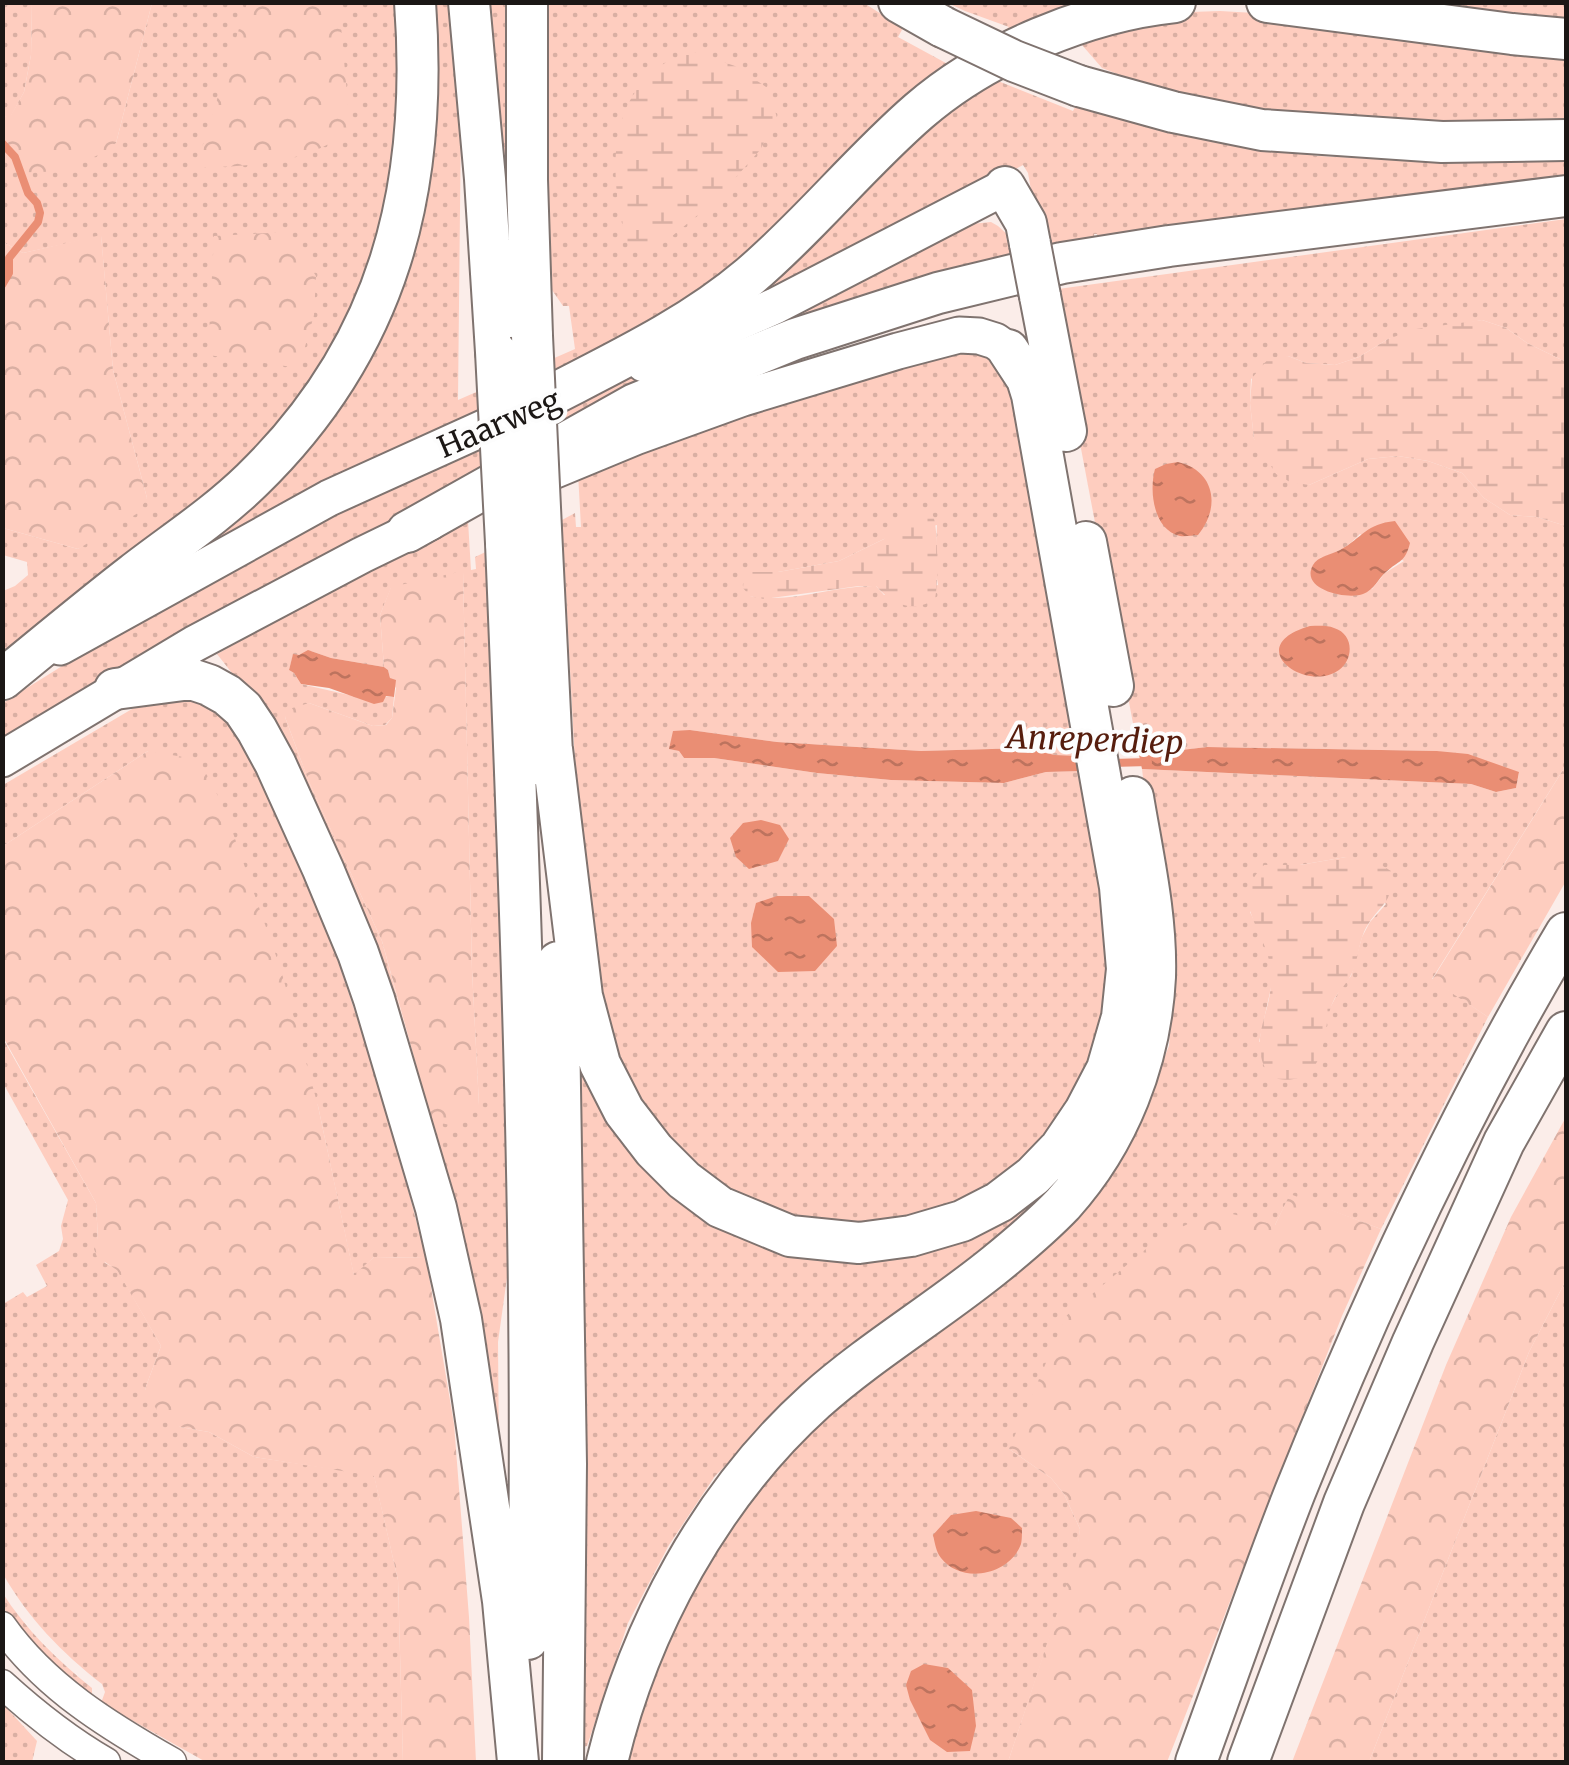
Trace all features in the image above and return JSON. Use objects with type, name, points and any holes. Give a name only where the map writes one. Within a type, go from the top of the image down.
[{"type":"highway","points":[[3,679],[134,573],[212,516],[252,480],[306,421],[353,350],[392,262],[410,190],[418,112],[415,2]]},
{"type":"highway","points":[[469,2],[485,179],[514,344],[524,536],[522,926],[529,1598],[526,1762]]},
{"type":"highway","points":[[514,344],[528,200],[526,2]]},
{"type":"highway","points":[[899,2],[1014,60],[1079,86],[1172,112],[1262,130],[1442,142],[1566,140]]},
{"type":"highway","points":[[527,408],[706,310],[793,237],[921,109],[969,75],[1062,30],[1122,10],[1175,2]]},
{"type":"highway","points":[[1267,2],[1566,39]]},
{"type":"highway","points":[[607,1762],[618,1714],[664,1603],[690,1556],[746,1474],[814,1402],[995,1265],[1061,1206],[1111,1135],[1144,1053],[1155,976],[1153,927],[1118,796],[1026,223],[1005,187]]},
{"type":"highway","points":[[407,532],[634,404],[796,338],[938,294],[1062,264],[1169,246],[1566,196]]},
{"type":"highway","points":[[1008,350],[1027,379],[1032,395],[1106,729]]},
{"type":"highway","points":[[524,536],[582,996],[600,1064],[624,1110],[654,1150],[684,1180],[720,1206],[790,1236],[859,1243],[911,1236],[962,1221],[998,1202],[1060,1148],[1107,1070],[1122,1016],[1127,969],[1118,796]]},
{"type":"highway","points":[[115,690],[192,679],[228,695],[243,710],[275,762],[358,953],[436,1208],[461,1320],[503,1600],[518,1762]]},
{"type":"highway","points":[[552,750],[566,1464],[564,1762]]},
{"type":"highway","points":[[1196,1762],[1295,1494],[1364,1327],[1464,1118],[1566,933]]},
{"type":"highway","points":[[1248,1762],[1344,1503],[1414,1342],[1504,1142],[1566,1032]]},
{"type":"main road","name":"Haarweg","points":[[3,679],[329,498],[527,408],[610,380],[775,306],[1005,187]]},
{"type":"main road","points":[[2,759],[239,619],[407,532],[635,437],[845,365],[959,335],[979,336],[1008,350]]},
{"type":"street","points":[[2,1626],[31,1662],[62,1691],[172,1762]]},
{"type":"street","points":[[2,1684],[32,1711],[61,1751],[106,1762]]},
{"type":"street","points":[[61,1751],[91,1712]]},
{"type":"green space","points":[[3,3],[32,3],[31,55],[24,92],[11,116],[3,117]]},
{"type":"green space","points":[[32,3],[152,3],[116,143],[74,166],[25,172],[3,143],[3,117],[11,115],[24,92],[31,55]]},
{"type":"green space","points":[[152,3],[405,3],[403,146],[373,282],[278,439],[3,657],[3,591],[28,575],[27,562],[3,555],[3,528],[78,549],[147,498],[113,370],[101,236],[23,253],[3,242],[2,143],[25,171],[116,143]]},
{"type":"green space","points":[[247,3],[339,3],[350,128],[336,140],[299,156],[256,164],[196,167]]},
{"type":"green space","points":[[422,3],[460,3],[462,22],[458,400],[575,349],[569,306],[563,306],[552,290],[537,3],[864,3],[903,28],[898,37],[955,68],[1009,27],[948,3],[1129,3],[1030,33],[700,304],[194,553],[376,325]]},
{"type":"green space","points":[[478,3],[515,3],[520,336]]},
{"type":"green space","points":[[1335,3],[1566,3],[1566,30]]},
{"type":"green space","points":[[1191,12],[1304,16],[1566,48],[1566,132],[1367,129],[1126,88],[1128,78],[1102,68],[1075,37]]},
{"type":"green space","points":[[694,52],[735,66],[769,89],[777,118],[760,150],[716,200],[654,251],[640,252],[627,243],[617,195],[615,170],[622,121],[645,79],[668,61]]},
{"type":"green space","points":[[988,77],[1073,111],[1076,105],[1238,144],[1319,156],[1417,161],[1566,160],[1566,187],[1098,237],[1094,234],[1095,239],[1049,255],[1023,165],[805,280],[726,308],[868,172]]},
{"type":"green space","points":[[1566,219],[1566,362],[1506,328],[1482,320],[1388,339],[1359,357],[1335,365],[1306,363],[1288,356],[1251,379],[1250,403],[1254,439],[1309,485],[1368,459],[1398,456],[1462,473],[1484,498],[1510,515],[1537,517],[1566,526],[1566,765],[1432,979],[1488,1017],[1381,1229],[1290,1195],[1275,1225],[1009,1449],[1051,1478],[1064,1494],[1080,1529],[1077,1555],[1008,1762],[619,1762],[649,1659],[753,1486],[821,1415],[1127,1148],[1169,1046],[1176,963],[1164,862],[1145,795],[1142,769],[1471,784],[1496,792],[1516,788],[1519,773],[1437,751],[1207,747],[1139,755],[1051,290]],"holes":[[[1360,534],[1404,561],[1385,573],[1372,589],[1320,558],[1342,549]],[[1346,857],[1386,904],[1370,922],[1351,976],[1331,1006],[1259,1042],[1272,983],[1270,954],[1250,912],[1300,865]]]},
{"type":"green space","points":[[991,222],[1009,236],[1006,239],[1014,248],[1017,262],[951,278],[3,742],[3,703],[166,601],[277,539],[464,451],[779,313],[961,225]]},
{"type":"green space","points":[[288,232],[316,276],[314,315],[299,368],[208,355],[214,236]]},
{"type":"green space","points":[[101,235],[113,370],[147,498],[138,513],[78,549],[3,528],[3,242],[23,253]]},
{"type":"green space","points":[[1482,320],[1506,328],[1566,362],[1566,526],[1537,517],[1510,515],[1484,498],[1462,473],[1428,461],[1398,456],[1368,459],[1309,485],[1290,482],[1276,474],[1254,439],[1250,403],[1252,378],[1269,358],[1288,356],[1306,363],[1335,365],[1416,329]]},
{"type":"green space","points":[[952,347],[989,352],[1019,395],[1081,756],[1023,748],[921,751],[777,742],[690,730],[670,749],[679,751],[684,758],[714,758],[891,780],[1004,783],[1046,772],[1083,771],[1094,794],[1112,983],[1090,1071],[1040,1144],[1000,1179],[953,1204],[883,1224],[819,1222],[758,1204],[700,1174],[666,1143],[609,1051],[581,874],[562,520],[575,513],[576,527],[581,527],[578,473],[686,430]],"holes":[[[937,525],[938,585],[884,595],[876,586],[782,598],[750,596],[749,572],[778,572],[839,561],[884,539]]]},
{"type":"green space","points":[[917,507],[930,512],[936,529],[936,592],[935,599],[927,603],[903,605],[876,586],[764,599],[750,596],[743,588],[744,575],[749,572],[778,572],[839,561],[884,539],[904,514]]},
{"type":"green space","points":[[468,521],[471,570],[476,569],[475,557],[496,547],[510,1256],[498,1342],[499,1457],[452,1234],[239,682],[217,654]],"holes":[[[463,572],[479,1105],[415,1064],[382,941],[309,782],[285,717],[309,703],[373,726],[385,725],[392,718],[394,697],[349,695],[301,684],[289,670],[293,655],[311,651],[384,667],[380,615],[391,588]]]},
{"type":"green space","points":[[463,571],[479,1105],[463,1121],[452,1125],[431,1119],[382,941],[309,782],[285,717],[289,709],[309,703],[373,726],[386,725],[392,718],[396,688],[384,667],[380,615],[391,587]]},
{"type":"green space","points":[[186,699],[221,715],[245,745],[330,937],[385,1102],[426,1258],[374,1257],[354,1276],[318,1106],[148,751],[3,846],[3,785],[132,709],[152,700]]},
{"type":"green space","points":[[148,751],[195,759],[212,782],[233,833],[281,970],[318,1106],[354,1275],[374,1257],[426,1258],[454,1424],[476,1762],[403,1762],[398,1580],[374,1476],[254,1457],[209,1432],[180,1427],[159,1414],[145,1389],[161,1346],[117,1270],[97,1257],[96,1203],[3,1037],[3,846]]},
{"type":"green space","points":[[1566,765],[1566,881],[1488,1017],[1432,980]]},
{"type":"green space","points":[[1346,857],[1371,859],[1391,871],[1390,891],[1364,932],[1353,972],[1333,1002],[1317,1062],[1297,1078],[1270,1077],[1263,1064],[1260,1040],[1270,993],[1270,968],[1250,908],[1251,884],[1264,865],[1300,865]]},
{"type":"green space","points":[[575,1005],[611,1114],[818,1254],[1076,1166],[1035,1209],[781,1411],[715,1476],[669,1545],[628,1623],[587,1746],[579,1748],[585,1341],[583,1245],[574,1241]]},
{"type":"green space","points":[[2,1037],[96,1203],[98,1240],[105,1263],[117,1269],[161,1346],[145,1389],[180,1427],[209,1432],[254,1457],[374,1475],[398,1580],[403,1762],[206,1762],[101,1703],[105,1692],[102,1684],[47,1634],[3,1574],[3,1304],[23,1292],[27,1297],[47,1286],[36,1265],[59,1251],[68,1200],[3,1083]]},
{"type":"green space","points":[[1566,1117],[1566,1280],[1529,1352],[1369,1762],[1292,1762],[1446,1365],[1511,1217]]},
{"type":"green space","points":[[1290,1194],[1381,1229],[1342,1316],[1167,1762],[1008,1762],[1076,1555],[1080,1529],[1064,1494],[1051,1478],[1009,1449],[1066,1316],[1159,1238],[1217,1210],[1275,1225]]},
{"type":"green space","points":[[1566,1280],[1566,1762],[1369,1762],[1529,1352]]},
{"type":"green space","points":[[2,1592],[43,1644],[92,1688],[92,1697],[20,1631],[4,1608]]},
{"type":"green space","points":[[2,1703],[37,1741],[32,1762],[3,1762]]},
{"type":"water","points":[[1178,462],[1200,473],[1210,491],[1210,513],[1198,535],[1171,532],[1155,508],[1155,469]]},
{"type":"water","points":[[1395,521],[1410,543],[1408,549],[1404,558],[1370,590],[1356,596],[1337,594],[1313,581],[1313,565],[1318,560],[1371,528]]},
{"type":"water","points":[[1310,626],[1331,627],[1345,636],[1349,653],[1339,670],[1311,676],[1297,672],[1280,655],[1280,645],[1290,635]]},
{"type":"water","points":[[308,650],[384,667],[390,678],[396,680],[394,697],[386,696],[383,702],[374,704],[329,688],[301,684],[289,670],[293,654]]},
{"type":"water","points":[[673,731],[777,742],[921,751],[1023,748],[1081,756],[1083,771],[1046,772],[1004,783],[891,780],[817,773],[714,758],[684,758],[679,751],[669,749]]},
{"type":"water","points":[[1207,747],[1437,751],[1468,754],[1519,772],[1516,788],[1496,792],[1471,784],[1142,769],[1139,755]]},
{"type":"water","points":[[761,820],[780,825],[789,839],[778,861],[749,869],[736,857],[730,838],[743,823]]},
{"type":"water","points":[[777,896],[809,896],[834,919],[837,946],[815,971],[778,972],[752,947],[751,923],[756,903]]},
{"type":"water","points":[[976,1511],[1011,1518],[1022,1528],[1022,1539],[1007,1563],[973,1574],[961,1572],[941,1558],[933,1535],[951,1515]]},
{"type":"water","points":[[924,1664],[948,1668],[972,1690],[976,1726],[970,1751],[947,1752],[930,1740],[906,1685],[911,1671]]},
{"type":"waterway","points":[[2,143],[15,157],[40,213],[38,222],[9,258],[9,273],[2,285]]},
{"type":"waterway","name":"Anreperdiep","points":[[1112,763],[1148,762]]}]
